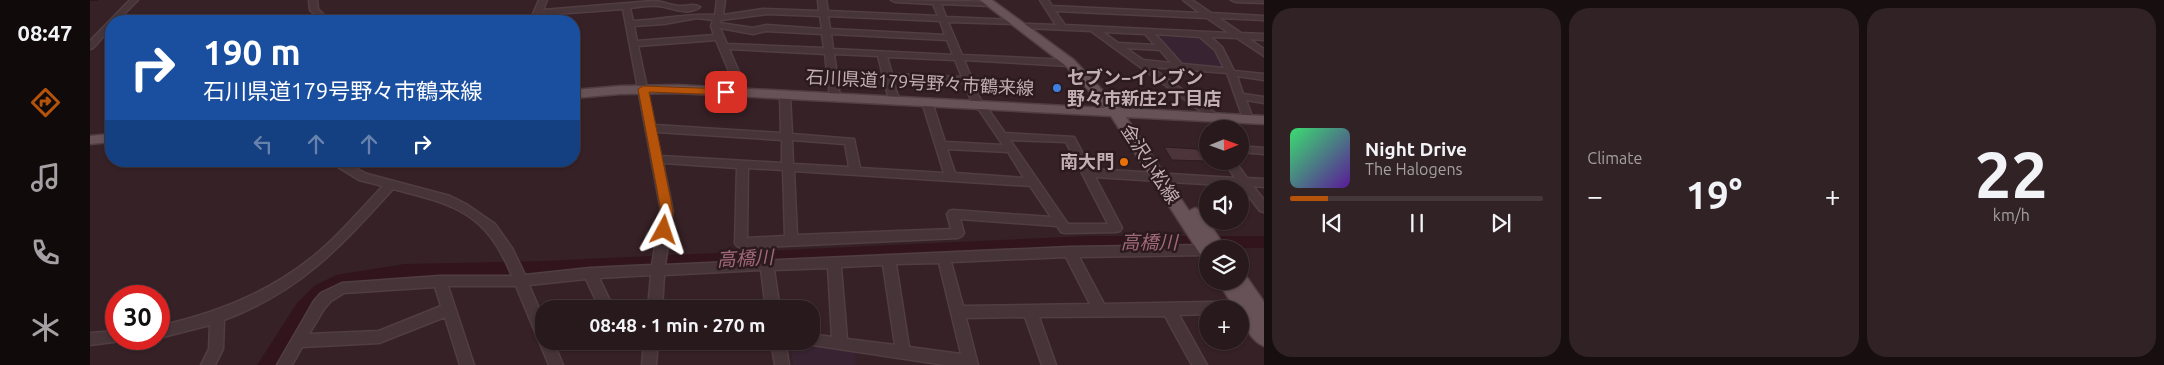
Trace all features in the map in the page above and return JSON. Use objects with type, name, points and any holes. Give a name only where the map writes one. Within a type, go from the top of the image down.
[{"type":"main road","name":"金沢小松線","points":[[989,1],[1070,63],[1120,112]]},
{"type":"main road","name":"金沢小松線","points":[[989,1],[1028,26],[1079,63],[1108,91],[1203,240]]},
{"type":"main road","name":"石川県道179号野々市鶴来線","points":[[580,94],[643,89],[835,97],[1264,120]]},
{"type":"main road","points":[[90,140],[105,139]]},
{"type":"main road","points":[[1236,290],[1257,310]]},
{"type":"main road","points":[[1245,290],[1257,310],[1264,338]]},
{"type":"street","points":[[119,15],[134,0]]},
{"type":"street","points":[[313,0],[314,10],[320,15]]},
{"type":"street","points":[[536,15],[543,0]]},
{"type":"street","points":[[552,15],[662,0],[671,2],[677,9],[697,8],[717,21],[753,31],[766,28],[950,38]]},
{"type":"street","points":[[721,0],[717,21],[720,37],[743,93]]},
{"type":"street","points":[[759,0],[766,28]]},
{"type":"street","points":[[822,0],[835,97]]},
{"type":"street","points":[[895,0],[989,1]]},
{"type":"street","points":[[1187,0],[1264,53]]},
{"type":"street","points":[[1235,0],[1264,1]]},
{"type":"street","points":[[935,1],[978,105],[983,108],[1065,229],[1116,228],[1070,139],[1002,136]]},
{"type":"street","points":[[1047,4],[1264,18]]},
{"type":"street","points":[[1047,4],[1062,27]]},
{"type":"street","points":[[626,6],[667,211],[660,250],[657,300]]},
{"type":"street","points":[[630,24],[664,22],[697,8]]},
{"type":"street","points":[[717,21],[750,13],[763,12],[1015,22]]},
{"type":"street","points":[[1028,26],[1264,37]]},
{"type":"street","points":[[1092,28],[1214,116]]},
{"type":"street","points":[[90,46],[105,30]]},
{"type":"street","points":[[1147,31],[1179,66]]},
{"type":"street","points":[[1202,34],[1219,49],[1231,72],[1248,119]]},
{"type":"street","points":[[634,44],[720,37]]},
{"type":"street","points":[[1116,45],[1162,48]]},
{"type":"street","points":[[724,46],[1070,63]]},
{"type":"street","points":[[882,54],[894,100]]},
{"type":"street","points":[[1139,62],[1264,77]]},
{"type":"street","points":[[888,77],[968,80]]},
{"type":"street","points":[[785,95],[791,240]]},
{"type":"street","points":[[1240,96],[1264,100]]},
{"type":"street","points":[[927,102],[951,178]]},
{"type":"street","points":[[651,128],[850,141],[855,171]]},
{"type":"street","points":[[941,146],[1011,149]]},
{"type":"street","points":[[1249,150],[1264,151]]},
{"type":"street","points":[[657,159],[1034,182]]},
{"type":"street","points":[[743,164],[741,243],[958,233],[953,214],[1060,222]]},
{"type":"street","points":[[342,167],[352,173],[390,185],[446,199],[475,214],[491,227],[512,258],[535,316]]},
{"type":"street","points":[[1088,173],[1204,180]]},
{"type":"street","points":[[1249,182],[1264,183]]},
{"type":"street","points":[[170,329],[217,316],[265,294],[313,263],[331,248],[390,185]]},
{"type":"street","points":[[1249,188],[1264,208]]},
{"type":"street","points":[[284,365],[319,305],[326,297],[342,288],[660,270],[767,267],[1199,246]]},
{"type":"street","points":[[1070,252],[1100,310]]},
{"type":"street","points":[[820,341],[971,363],[944,258]]},
{"type":"street","points":[[889,260],[904,352]]},
{"type":"street","points":[[834,263],[840,344]]},
{"type":"street","points":[[767,267],[772,300]]},
{"type":"street","points":[[590,274],[603,300]]},
{"type":"street","points":[[440,281],[465,364]]},
{"type":"street","points":[[298,341],[380,337],[450,310]]},
{"type":"street","points":[[1169,310],[1200,365]]},
{"type":"street","points":[[958,312],[1257,310]]},
{"type":"street","points":[[1030,311],[1049,365]]},
{"type":"street","points":[[208,365],[216,349],[217,316]]},
{"type":"street","points":[[90,339],[105,338]]},
{"type":"street","points":[[550,350],[556,365]]},
{"type":"street","points":[[649,365],[650,350]]},
{"type":"street","points":[[780,350],[782,365]]},
{"type":"shaded area","points":[[1154,33],[1200,36],[1211,47],[1224,69],[1181,65]]},
{"type":"shaded area","points":[[820,347],[855,351],[856,365],[793,365],[791,350],[820,350]]},
{"type":"building","points":[[1164,147],[1197,149],[1199,152],[1199,161],[1172,160]]},
{"type":"waterway","points":[[90,0],[97,0]]},
{"type":"waterway","name":"高橋川","points":[[267,365],[303,308],[320,291],[336,282],[404,271],[542,268],[1087,242],[1264,242]]},
{"type":"place","name":"セブン−イレブン 野々市新庄2丁目店","points":[[1057,88]]},
{"type":"place","name":"南大門","points":[[1124,162]]},
{"type":"route","points":[[664,230],[667,211],[643,89],[726,92]]}]
